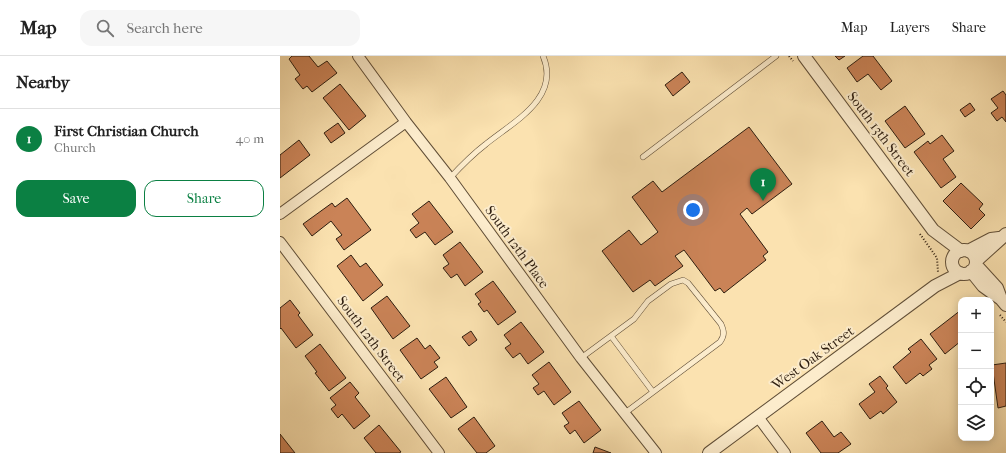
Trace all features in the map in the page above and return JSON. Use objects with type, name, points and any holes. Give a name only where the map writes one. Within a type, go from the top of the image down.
[{"type":"street","name":"South 12th Place","points":[[358,56],[406,122],[450,178],[581,358],[656,453]]},
{"type":"street","name":"South 13th Street","points":[[804,56],[933,230],[965,262],[984,286],[1003,302]]},
{"type":"street","points":[[280,214],[406,122]]},
{"type":"street","name":"West Oak Street","points":[[709,453],[935,286],[965,262],[1003,236]]},
{"type":"street","name":"South 12th Street","points":[[280,242],[439,453]]},
{"type":"street","points":[[758,417],[785,453]]},
{"type":"lane","points":[[450,178],[484,145],[529,110],[540,98],[546,86],[547,75],[544,56]]},
{"type":"lane","points":[[643,157],[776,56]]},
{"type":"lane","points":[[581,358],[634,319],[648,301],[671,284],[683,280],[688,283],[721,324],[724,330],[724,337],[720,342],[625,413]]},
{"type":"lane","points":[[611,336],[653,392]]},
{"type":"building","points":[[292,56],[309,56],[318,67],[327,61],[337,73],[312,92],[307,86],[303,89],[295,79],[300,75],[289,59]]},
{"type":"building","points":[[835,56],[845,56],[839,60]]},
{"type":"building","points":[[863,56],[873,56],[892,81],[881,90],[868,74],[857,82],[847,68]]},
{"type":"building","points":[[682,72],[690,82],[673,96],[665,85]]},
{"type":"building","points":[[340,84],[366,116],[349,130],[323,98]]},
{"type":"building","points":[[1003,91],[1006,95],[1006,122],[1002,117],[997,121],[991,113],[998,108],[991,99]]},
{"type":"building","points":[[970,103],[975,110],[965,117],[960,110]]},
{"type":"building","points":[[905,106],[925,134],[905,148],[885,121]]},
{"type":"building","points":[[338,123],[345,133],[331,143],[324,133]]},
{"type":"building","points":[[749,127],[792,184],[752,214],[747,208],[740,214],[768,252],[763,256],[766,260],[724,293],[720,288],[715,291],[684,250],[675,256],[683,266],[655,286],[650,280],[633,292],[602,251],[629,230],[641,245],[658,232],[632,197],[653,181],[662,192]]},
{"type":"building","points":[[942,135],[954,151],[943,159],[956,177],[941,188],[914,152],[928,141],[930,144]]},
{"type":"building","points":[[299,140],[310,155],[280,178],[280,155]]},
{"type":"building","points":[[961,183],[983,204],[979,209],[985,215],[971,229],[943,201]]},
{"type":"building","points":[[347,198],[371,230],[344,250],[336,239],[342,235],[331,221],[312,236],[303,224],[332,203],[335,207]]},
{"type":"building","points":[[429,201],[453,232],[435,245],[425,232],[416,238],[410,230],[419,223],[412,214]]},
{"type":"building","points":[[460,242],[483,272],[465,286],[457,274],[451,278],[443,268],[449,264],[443,255]]},
{"type":"building","points":[[351,255],[360,267],[366,263],[383,285],[363,301],[337,266]]},
{"type":"building","points":[[493,281],[516,312],[498,325],[487,310],[484,312],[478,304],[481,302],[475,294]]},
{"type":"building","points":[[387,296],[410,326],[393,339],[371,308]]},
{"type":"building","points":[[290,300],[300,313],[298,315],[313,335],[296,348],[281,328],[280,329],[280,308]]},
{"type":"building","points":[[958,312],[958,343],[945,354],[930,334]]},
{"type":"building","points":[[521,322],[544,352],[528,364],[520,353],[513,358],[505,348],[511,344],[504,335]]},
{"type":"building","points":[[471,331],[477,340],[469,346],[462,337]]},
{"type":"building","points":[[417,338],[425,349],[430,345],[440,358],[434,362],[438,367],[421,379],[400,350]]},
{"type":"building","points":[[921,339],[937,359],[929,365],[932,369],[923,376],[920,373],[906,384],[893,367],[911,352],[908,349]]},
{"type":"building","points":[[320,344],[346,378],[329,391],[315,373],[317,372],[305,356]]},
{"type":"building","points":[[549,362],[571,392],[554,405],[544,391],[538,395],[533,388],[539,384],[532,375]]},
{"type":"building","points":[[1006,363],[1006,406],[998,408],[994,379],[994,365]]},
{"type":"building","points":[[880,376],[888,386],[886,388],[897,402],[883,414],[881,411],[870,419],[859,404],[875,392],[869,384]]},
{"type":"building","points":[[446,377],[467,407],[451,418],[429,389]]},
{"type":"building","points":[[350,382],[359,393],[355,397],[370,416],[354,429],[342,414],[338,418],[331,409],[336,405],[330,398]]},
{"type":"building","points":[[579,401],[601,430],[584,443],[575,430],[570,434],[564,426],[569,423],[562,413]]},
{"type":"building","points":[[474,417],[495,446],[486,453],[477,453],[458,429]]},
{"type":"building","points":[[822,421],[834,437],[841,432],[851,444],[838,453],[821,453],[806,433]]},
{"type":"building","points":[[379,425],[401,452],[376,453],[364,438]]},
{"type":"building","points":[[280,434],[295,453],[280,453]]},
{"type":"building","points":[[595,447],[611,453],[593,453]]},
{"type":"place","name":"First Christian Church","points":[[763,201]]}]
